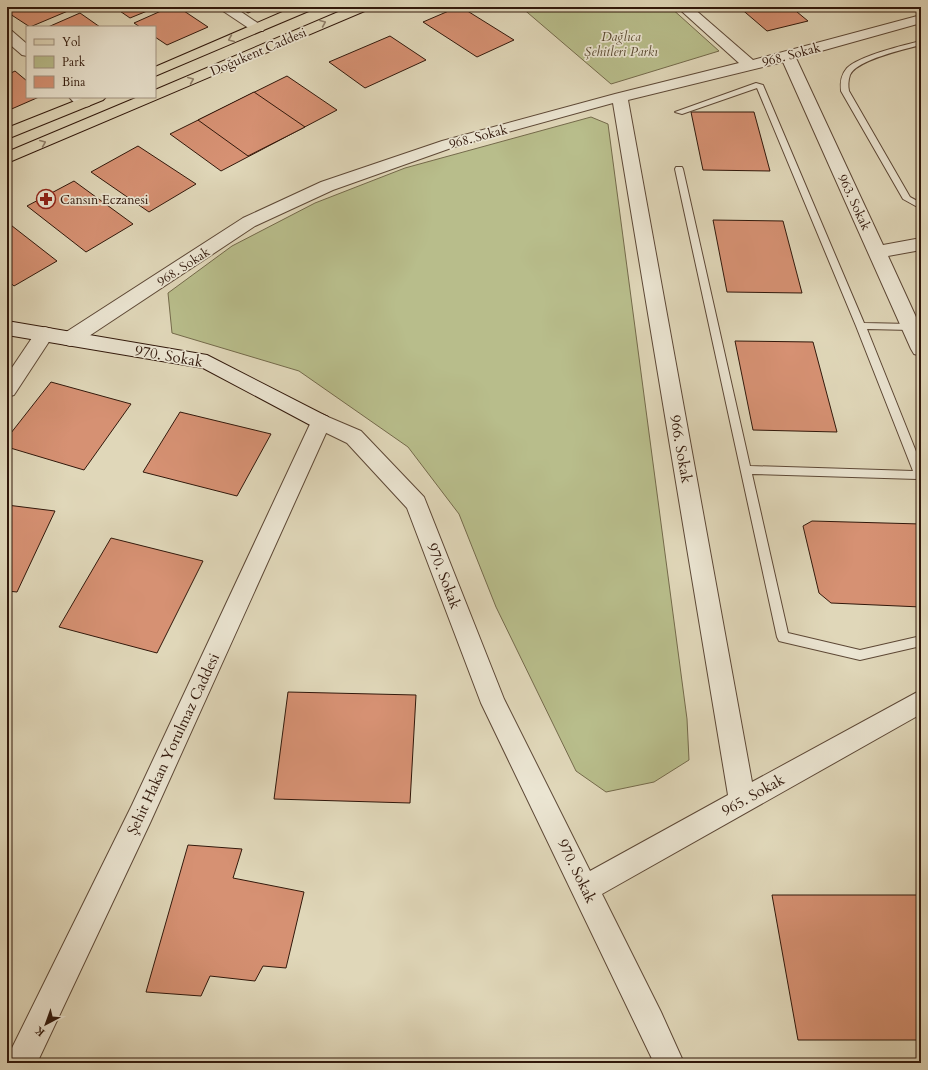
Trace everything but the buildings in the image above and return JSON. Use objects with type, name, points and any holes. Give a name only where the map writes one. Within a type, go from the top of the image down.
[{"type":"main road","name":"Doğukent Caddesi","points":[[156,72],[306,7]]},
{"type":"main road","name":"Doğukent Caddesi","points":[[156,95],[362,7]]},
{"type":"main road","points":[[7,158],[149,98]]},
{"type":"main road","points":[[7,134],[86,99]]},
{"type":"street","points":[[224,7],[258,28]]},
{"type":"street","points":[[684,7],[750,65]]},
{"type":"street","name":"968. Sokak","points":[[70,339],[249,222],[327,186],[448,144],[620,97],[788,56],[921,19]]},
{"type":"street","points":[[7,34],[26,51]]},
{"type":"street","name":"963. Sokak","points":[[788,56],[921,349]]},
{"type":"street","name":"966. Sokak","points":[[620,97],[742,801]]},
{"type":"street","points":[[878,252],[921,244]]},
{"type":"street","name":"970. Sokak","points":[[7,328],[207,362],[321,422],[354,437],[416,503],[494,703],[651,1022],[669,1063]]},
{"type":"street","points":[[7,390],[45,334]]},
{"type":"street","name":"Şehit Hakan Yorulmaz Caddesi","points":[[21,1063],[141,814],[321,422]]},
{"type":"street","name":"965. Sokak","points":[[585,889],[921,701]]},
{"type":"lane","points":[[921,43],[855,64],[846,74],[844,85],[845,91],[907,198],[921,206]]},
{"type":"lane","points":[[679,112],[758,85],[861,326],[920,476],[745,470]]},
{"type":"lane","points":[[679,169],[783,637],[860,655],[921,641]]},
{"type":"lane","points":[[861,326],[912,327]]},
{"type":"green space","name":"Dağlıca Şehitleri Parkı","points":[[521,7],[670,7],[719,51],[611,84]]},
{"type":"green space","points":[[591,117],[608,124],[687,719],[689,760],[654,782],[606,792],[576,771],[496,607],[459,514],[408,447],[299,371],[172,333],[168,293],[232,246],[315,203],[405,168]]},
{"type":"place","name":"Cansın Eczanesi","points":[[46,199]]}]
